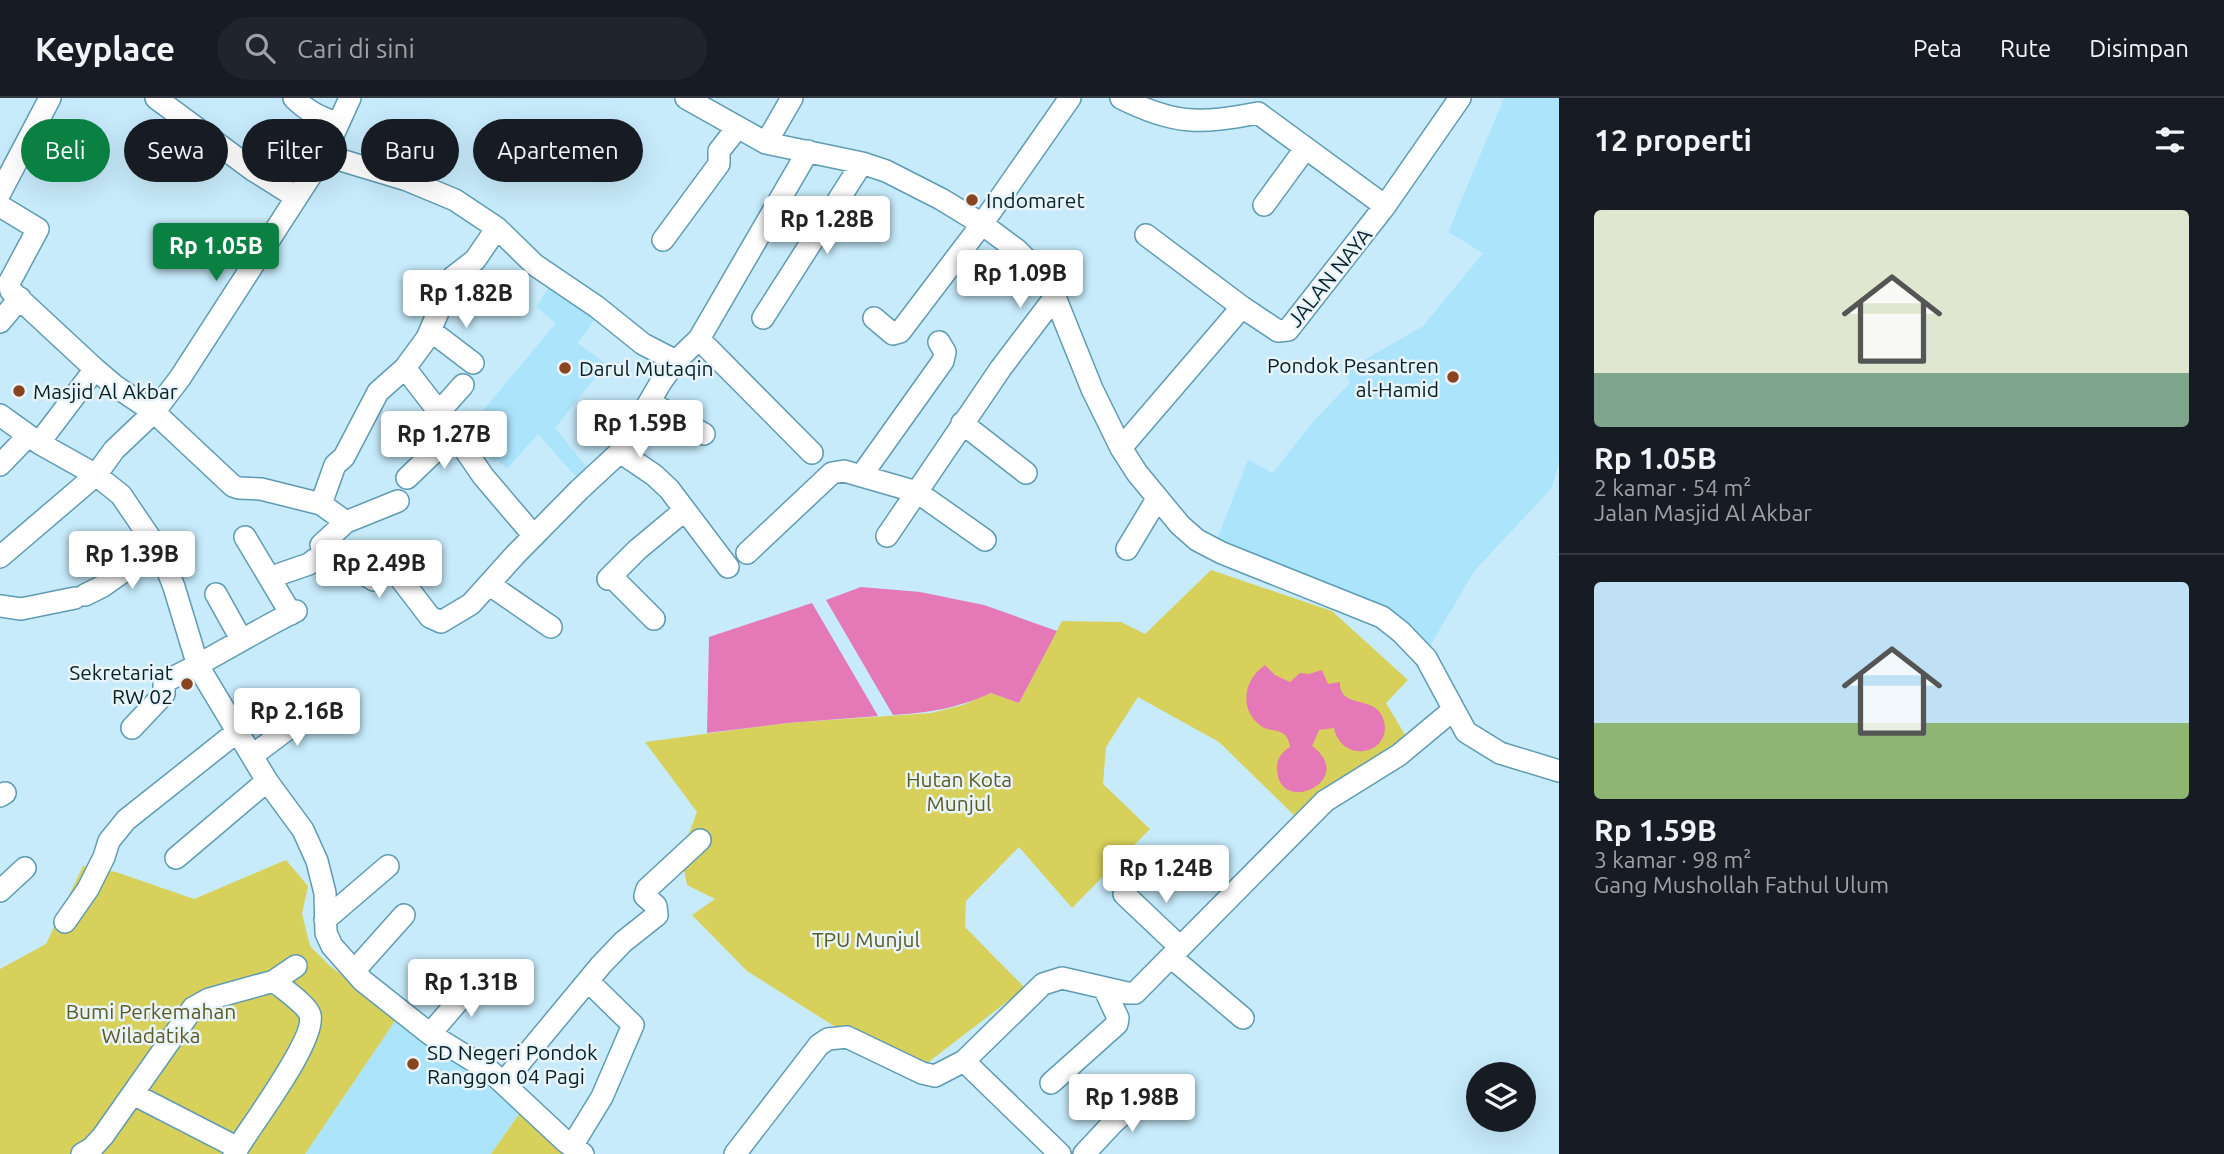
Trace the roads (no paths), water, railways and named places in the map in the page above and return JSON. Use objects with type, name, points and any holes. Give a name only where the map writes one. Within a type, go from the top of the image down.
[{"type":"street","points":[[0,193],[7,162],[50,98]]},
{"type":"street","points":[[156,98],[253,170],[296,197]]},
{"type":"street","points":[[294,98],[324,119]]},
{"type":"street","points":[[339,119],[350,98]]},
{"type":"street","points":[[686,98],[766,143],[862,163],[903,180],[982,224],[1017,250],[1038,271],[1055,298],[1092,390],[1121,448],[1157,499],[1180,525],[1197,540],[1296,584],[1353,603],[1382,617],[1426,658],[1466,732],[1478,742],[1500,753],[1559,771]]},
{"type":"street","points":[[766,143],[792,98]]},
{"type":"street","points":[[874,318],[892,334],[900,332],[982,224],[1070,98]]},
{"type":"street","points":[[1121,98],[1189,122],[1224,119],[1262,106],[1305,149],[1385,206]]},
{"type":"street","name":"JALAN NAYA","points":[[1146,235],[1242,307],[1278,331],[1288,330],[1385,206],[1460,98]]},
{"type":"street","points":[[663,240],[719,164],[719,151],[737,128]]},
{"type":"street","points":[[1264,205],[1305,149]]},
{"type":"street","points":[[398,501],[346,522],[321,545],[326,551],[374,580],[391,571],[397,574],[430,617],[441,622],[471,604],[579,490],[621,452],[661,382],[699,339],[808,151]]},
{"type":"street","points":[[347,162],[437,191],[496,228],[536,265],[597,307],[643,344],[677,361]]},
{"type":"street","points":[[763,318],[862,163]]},
{"type":"street","points":[[0,557],[96,475],[114,450],[154,412],[203,343],[306,182]]},
{"type":"street","points":[[0,206],[38,229],[9,283],[10,291],[0,322]]},
{"type":"street","points":[[321,504],[335,465],[344,457],[378,392],[405,368],[432,331],[453,277],[475,260],[496,228]]},
{"type":"street","points":[[10,291],[95,369],[154,412],[233,486],[261,489],[321,504],[346,522]]},
{"type":"street","points":[[887,536],[962,423],[1055,298]]},
{"type":"street","points":[[1121,448],[1242,307]]},
{"type":"street","points":[[432,331],[473,363]]},
{"type":"street","points":[[699,339],[812,453]]},
{"type":"street","points":[[861,476],[943,361],[945,352],[939,342]]},
{"type":"street","points":[[405,368],[483,476],[534,536]]},
{"type":"street","points":[[0,465],[34,440],[95,369]]},
{"type":"street","points":[[439,412],[463,385]]},
{"type":"street","points":[[650,402],[705,434]]},
{"type":"street","points":[[0,415],[34,440],[96,475],[121,495],[157,548],[174,587],[198,666],[267,781],[303,830],[317,861],[325,893],[326,933],[332,946],[363,981],[430,1034],[490,1071],[569,1150],[601,1097],[633,1025],[588,981]]},
{"type":"street","points":[[962,423],[1026,473]]},
{"type":"street","points":[[407,478],[453,434]]},
{"type":"street","points":[[621,452],[654,475],[685,510],[728,567]]},
{"type":"street","points":[[747,554],[832,473],[844,471],[916,492],[985,540]]},
{"type":"street","points":[[1127,549],[1157,499]]},
{"type":"street","points":[[654,619],[610,577],[637,550],[685,510]]},
{"type":"street","points":[[132,728],[164,694],[163,685],[166,681],[293,613],[245,537]]},
{"type":"street","points":[[0,606],[21,609],[80,597],[103,586],[157,548]]},
{"type":"street","points":[[271,580],[309,564],[326,551]]},
{"type":"street","points":[[490,584],[551,627]]},
{"type":"street","points":[[216,594],[241,639]]},
{"type":"street","points":[[253,755],[317,707]]},
{"type":"street","points":[[735,1154],[819,1045],[828,1039],[847,1037],[922,1073],[935,1076],[964,1061],[1043,984],[1052,979],[1062,978],[1135,993],[1325,800],[1399,755],[1453,710]]},
{"type":"street","points":[[65,922],[97,873],[108,841],[126,820],[238,731]]},
{"type":"street","points":[[176,858],[267,781]]},
{"type":"street","points":[[503,1083],[588,981],[624,942],[657,915],[656,906],[645,896],[645,892],[699,840]]},
{"type":"street","points":[[325,920],[388,866]]},
{"type":"street","points":[[0,891],[25,868]]},
{"type":"street","points":[[1124,894],[1176,952],[1243,1018]]},
{"type":"street","points":[[354,971],[404,915]]},
{"type":"street","points":[[82,1154],[97,1144],[193,1008],[209,999],[274,981],[296,966]]},
{"type":"street","points":[[430,1034],[479,976]]},
{"type":"street","points":[[133,1094],[236,1151],[283,1080],[310,1021],[306,1009],[274,981]]},
{"type":"street","points":[[1051,1083],[1117,1024],[1118,1018],[1104,988]]},
{"type":"street","points":[[964,1061],[1060,1154]]},
{"type":"street","points":[[1084,1154],[1152,1087]]},
{"type":"place","name":"Indomaret","points":[[972,200]]},
{"type":"place","name":"Darul Mutaqin","points":[[565,368]]},
{"type":"place","name":"Pondok Pesantren al-Hamid","points":[[1453,377]]},
{"type":"place","name":"Masjid Al Akbar","points":[[19,391]]},
{"type":"place","name":"Sekretariat RW 02","points":[[187,684]]},
{"type":"place","name":"SD Negeri Pondok Ranggon 04 Pagi","points":[[413,1064]]},
{"type":"park label","name":"Hutan Kota Munjul","points":[[959,791]]},
{"type":"park label","name":"TPU Munjul","points":[[866,939]]},
{"type":"park label","name":"Bumi Perkemahan Wiladatika","points":[[151,1023]]}]
